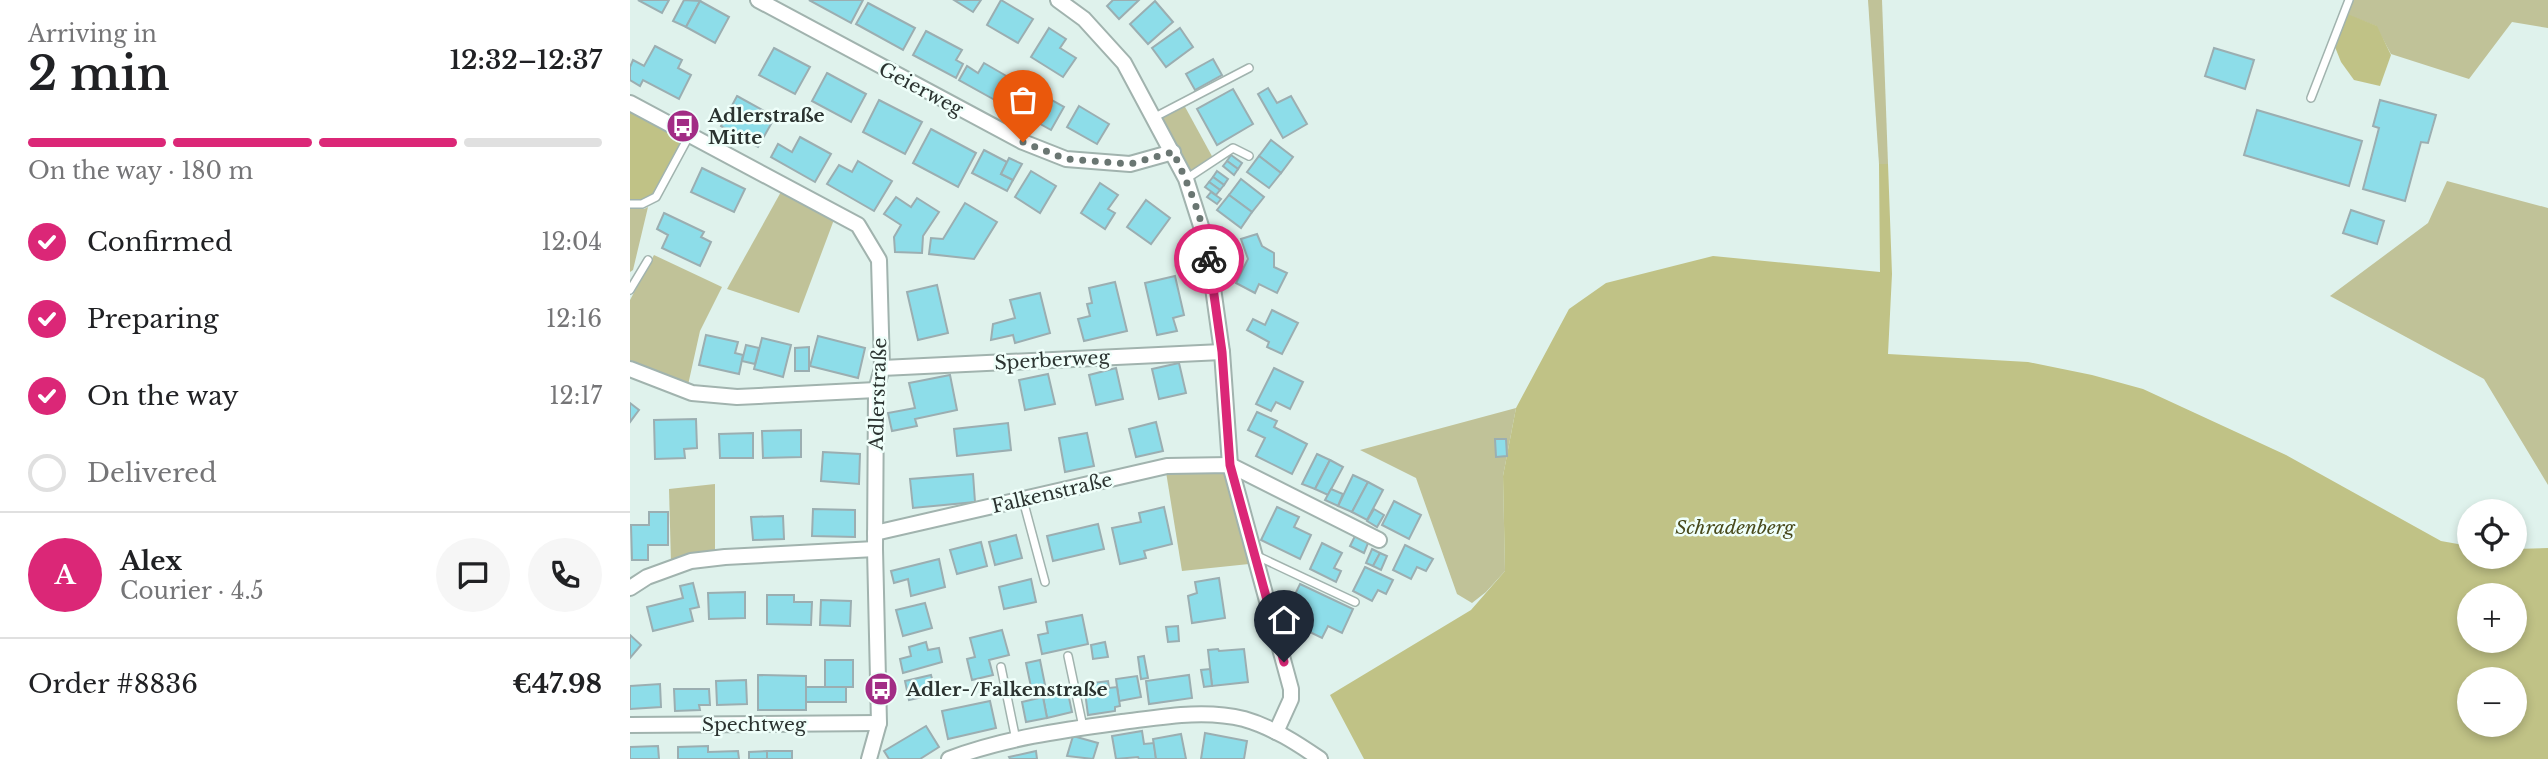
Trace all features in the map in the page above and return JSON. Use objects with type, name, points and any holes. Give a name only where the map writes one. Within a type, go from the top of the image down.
[{"type":"street","name":"Geierweg","points":[[758,0],[1023,142],[1066,159],[1130,164],[1173,152]]},
{"type":"street","points":[[1058,0],[1084,19],[1124,63],[1173,152],[1207,245],[1222,352],[1230,465],[1291,689],[1291,699],[1276,732]]},
{"type":"street","name":"Adlerstraße","points":[[630,103],[858,225],[879,260],[882,368],[876,390],[875,533],[878,723],[869,759]]},
{"type":"street","name":"Sperberweg","points":[[882,368],[1222,352]]},
{"type":"street","points":[[630,369],[692,393],[737,397],[876,390]]},
{"type":"street","points":[[1230,465],[1379,540]]},
{"type":"street","name":"Falkenstraße","points":[[875,533],[1167,466],[1230,465]]},
{"type":"street","points":[[630,588],[647,577],[691,561],[875,548]]},
{"type":"street","points":[[949,759],[1016,740],[1083,727],[1182,714],[1244,719],[1276,732],[1320,759]]},
{"type":"street","name":"Spechtweg","points":[[630,725],[878,723]]},
{"type":"lane","points":[[2311,98],[2349,0]]},
{"type":"lane","points":[[1154,117],[1249,68]]},
{"type":"lane","points":[[630,204],[642,204],[656,197],[689,136]]},
{"type":"lane","points":[[1185,179],[1233,148],[1249,156]]},
{"type":"lane","points":[[630,290],[648,260]]},
{"type":"lane","points":[[1023,500],[1045,582]]},
{"type":"lane","points":[[1254,554],[1355,603]]},
{"type":"lane","points":[[1068,656],[1083,727]]},
{"type":"lane","points":[[1000,667],[1016,740]]},
{"type":"green space","points":[[1868,0],[1882,0],[1888,164],[1879,164]]},
{"type":"green space","points":[[2353,0],[2548,0],[2548,28],[2512,22],[2469,79],[2391,54],[2376,26],[2348,15]]},
{"type":"green space","points":[[2345,13],[2377,26],[2391,55],[2380,86],[2354,80],[2341,62],[2333,42]]},
{"type":"green space","points":[[1184,105],[1213,158],[1187,175],[1158,118]]},
{"type":"green space","points":[[630,107],[684,138],[653,194],[640,201],[630,202]]},
{"type":"green space","name":"Schradenberg","points":[[1879,164],[1888,164],[1892,274],[1888,354],[2028,362],[2143,389],[2286,455],[2441,541],[2457,544],[2457,569],[2527,569],[2527,549],[2548,548],[2548,759],[1364,759],[1330,695],[1471,610],[1505,571],[1503,476],[1516,408],[1569,309],[1606,283],[1713,256],[1880,272]]},
{"type":"green space","points":[[2447,181],[2548,208],[2548,485],[2484,379],[2330,296],[2428,223]]},
{"type":"green space","points":[[782,190],[835,217],[799,313],[727,289]]},
{"type":"green space","points":[[648,207],[633,270],[630,272],[630,209]]},
{"type":"green space","points":[[654,255],[722,287],[700,331],[688,385],[630,364],[630,300]]},
{"type":"green space","points":[[1516,408],[1503,476],[1505,571],[1472,603],[1457,594],[1416,478],[1360,450]]},
{"type":"green space","points":[[1226,471],[1249,564],[1182,571],[1166,472]]},
{"type":"green space","points":[[715,484],[715,552],[671,563],[669,489]]},
{"type":"building","points":[[638,0],[669,0],[662,13]]},
{"type":"building","points":[[684,0],[700,1],[686,27],[673,21]]},
{"type":"building","points":[[809,0],[863,0],[851,23]]},
{"type":"building","points":[[954,0],[981,0],[973,12]]},
{"type":"building","points":[[1001,0],[1033,19],[1018,43],[987,25]]},
{"type":"building","points":[[1113,0],[1139,0],[1119,19],[1107,6]]},
{"type":"building","points":[[700,1],[729,17],[715,43],[686,27]]},
{"type":"building","points":[[1155,1],[1173,22],[1148,44],[1130,24]]},
{"type":"building","points":[[868,3],[915,28],[903,50],[856,24]]},
{"type":"building","points":[[1049,28],[1066,39],[1060,48],[1076,58],[1063,77],[1031,57]]},
{"type":"building","points":[[1180,28],[1193,47],[1166,67],[1152,48]]},
{"type":"building","points":[[926,31],[962,50],[956,60],[963,64],[956,78],[913,55]]},
{"type":"building","points":[[655,46],[682,60],[678,68],[691,75],[679,99],[643,80],[640,86],[630,80],[633,60],[644,66]]},
{"type":"building","points":[[774,48],[810,67],[795,94],[759,75]]},
{"type":"building","points":[[2214,48],[2254,60],[2245,89],[2205,76]]},
{"type":"building","points":[[1213,59],[1222,75],[1195,90],[1186,74]]},
{"type":"building","points":[[984,63],[1015,81],[1002,104],[959,80],[967,66],[978,73]]},
{"type":"building","points":[[827,73],[866,94],[851,122],[812,101]]},
{"type":"building","points":[[1268,88],[1277,103],[1291,96],[1307,124],[1283,138],[1258,94]]},
{"type":"building","points":[[1032,89],[1064,107],[1051,130],[1019,112]]},
{"type":"building","points":[[1233,89],[1253,124],[1217,145],[1197,109]]},
{"type":"building","points":[[737,96],[775,117],[758,147],[721,126]]},
{"type":"building","points":[[879,100],[922,122],[905,154],[863,132]]},
{"type":"building","points":[[2380,100],[2436,115],[2428,143],[2421,142],[2405,201],[2363,189],[2379,128],[2373,126]]},
{"type":"building","points":[[1079,106],[1109,124],[1097,144],[1067,127]]},
{"type":"building","points":[[2257,110],[2362,141],[2349,186],[2244,155]]},
{"type":"building","points":[[931,129],[976,153],[958,187],[913,163]]},
{"type":"building","points":[[800,137],[831,154],[815,182],[771,157],[778,144],[792,152]]},
{"type":"building","points":[[1271,140],[1293,157],[1281,173],[1259,156]]},
{"type":"building","points":[[984,150],[1007,162],[1001,174],[1013,180],[1007,191],[972,173]]},
{"type":"building","points":[[1231,155],[1242,163],[1238,169],[1227,161]]},
{"type":"building","points":[[1259,156],[1281,173],[1269,188],[1247,172]]},
{"type":"building","points":[[1009,158],[1022,164],[1013,180],[1001,174]]},
{"type":"building","points":[[858,161],[892,181],[874,211],[827,184],[839,165],[852,172]]},
{"type":"building","points":[[1227,161],[1238,169],[1234,175],[1223,166]]},
{"type":"building","points":[[702,168],[745,189],[734,212],[691,192]]},
{"type":"building","points":[[1031,171],[1056,186],[1040,213],[1015,197]]},
{"type":"building","points":[[1217,171],[1228,179],[1224,185],[1213,177]]},
{"type":"building","points":[[1213,177],[1224,185],[1220,190],[1209,182]]},
{"type":"building","points":[[1241,179],[1264,197],[1252,212],[1229,195]]},
{"type":"building","points":[[1209,182],[1220,190],[1216,195],[1205,187]]},
{"type":"building","points":[[1100,183],[1118,195],[1108,209],[1115,213],[1105,229],[1081,213]]},
{"type":"building","points":[[1211,192],[1221,199],[1217,204],[1207,197]]},
{"type":"building","points":[[1229,195],[1252,212],[1241,228],[1217,210]]},
{"type":"building","points":[[896,197],[911,207],[917,198],[939,212],[923,236],[922,253],[895,252],[894,237],[901,225],[884,214]]},
{"type":"building","points":[[1146,200],[1170,218],[1151,244],[1127,227]]},
{"type":"building","points":[[965,203],[997,222],[974,259],[929,254],[931,238],[943,239]]},
{"type":"building","points":[[2351,210],[2384,221],[2377,244],[2343,233]]},
{"type":"building","points":[[664,213],[704,232],[701,237],[711,242],[700,266],[662,248],[668,235],[657,229]]},
{"type":"building","points":[[1257,234],[1262,246],[1274,253],[1274,267],[1287,273],[1277,293],[1259,284],[1255,293],[1236,283],[1248,259],[1241,239]]},
{"type":"building","points":[[1175,276],[1184,315],[1173,318],[1177,331],[1157,335],[1145,283]]},
{"type":"building","points":[[1115,282],[1127,331],[1084,341],[1078,319],[1090,316],[1087,304],[1092,303],[1089,288]]},
{"type":"building","points":[[937,285],[948,333],[918,340],[907,292]]},
{"type":"building","points":[[1040,293],[1050,333],[1015,343],[1013,335],[991,340],[993,324],[1015,318],[1010,300]]},
{"type":"building","points":[[1272,310],[1298,323],[1282,354],[1267,347],[1269,342],[1247,330],[1253,319],[1265,325]]},
{"type":"building","points":[[706,335],[738,342],[735,353],[743,355],[739,374],[699,365]]},
{"type":"building","points":[[818,336],[865,348],[858,378],[810,366]]},
{"type":"building","points":[[762,338],[791,345],[783,377],[754,369]]},
{"type":"building","points":[[746,345],[759,348],[755,364],[742,361]]},
{"type":"building","points":[[809,347],[809,371],[795,371],[795,348]]},
{"type":"building","points":[[1179,363],[1186,393],[1159,399],[1152,369]]},
{"type":"building","points":[[1116,368],[1123,399],[1096,405],[1089,375]]},
{"type":"building","points":[[1274,368],[1303,382],[1290,409],[1276,402],[1271,411],[1256,404]]},
{"type":"building","points":[[1048,374],[1055,404],[1025,410],[1019,380]]},
{"type":"building","points":[[950,375],[957,410],[915,419],[917,426],[892,431],[888,413],[915,408],[909,383]]},
{"type":"building","points":[[630,403],[639,410],[630,422]]},
{"type":"building","points":[[1257,412],[1277,421],[1274,427],[1307,444],[1292,474],[1256,456],[1265,438],[1248,430]]},
{"type":"building","points":[[696,419],[697,448],[684,449],[685,458],[655,459],[654,420]]},
{"type":"building","points":[[1156,422],[1163,451],[1136,457],[1129,429]]},
{"type":"building","points":[[1008,423],[1011,450],[957,456],[954,429]]},
{"type":"building","points":[[801,430],[801,457],[763,458],[762,431]]},
{"type":"building","points":[[753,433],[753,458],[720,458],[719,434]]},
{"type":"building","points":[[1087,433],[1094,466],[1065,472],[1059,438]]},
{"type":"building","points":[[1495,439],[1506,439],[1507,456],[1496,457]]},
{"type":"building","points":[[823,452],[860,454],[859,484],[821,481]]},
{"type":"building","points":[[1317,454],[1330,460],[1315,489],[1302,484]]},
{"type":"building","points":[[1330,460],[1343,467],[1328,495],[1315,489]]},
{"type":"building","points":[[973,474],[975,502],[913,508],[910,479]]},
{"type":"building","points":[[1353,475],[1368,482],[1352,512],[1338,506]]},
{"type":"building","points":[[1368,482],[1383,490],[1367,520],[1352,512]]},
{"type":"building","points":[[1331,489],[1343,494],[1338,506],[1325,500]]},
{"type":"building","points":[[1394,501],[1421,515],[1409,539],[1382,525]]},
{"type":"building","points":[[1164,507],[1172,544],[1144,551],[1146,558],[1120,564],[1112,528],[1141,522],[1139,513]]},
{"type":"building","points":[[1277,507],[1299,517],[1294,527],[1311,535],[1300,559],[1261,540]]},
{"type":"building","points":[[813,509],[855,510],[855,537],[812,536]]},
{"type":"building","points":[[1374,509],[1384,515],[1377,527],[1367,521]]},
{"type":"building","points":[[649,512],[668,512],[668,545],[648,545],[648,560],[632,560],[631,525],[649,525]]},
{"type":"building","points":[[783,516],[784,539],[753,540],[751,517]]},
{"type":"building","points":[[1098,524],[1104,549],[1053,561],[1047,536]]},
{"type":"building","points":[[1357,532],[1370,538],[1364,553],[1350,546]]},
{"type":"building","points":[[1016,535],[1022,558],[995,565],[989,542]]},
{"type":"building","points":[[981,542],[987,566],[957,574],[950,550]]},
{"type":"building","points":[[1322,543],[1342,553],[1334,568],[1341,571],[1336,582],[1310,569]]},
{"type":"building","points":[[1405,545],[1433,559],[1426,571],[1417,567],[1411,579],[1393,570]]},
{"type":"building","points":[[1372,549],[1380,553],[1373,566],[1366,563]]},
{"type":"building","points":[[1380,553],[1387,556],[1381,570],[1373,566]]},
{"type":"building","points":[[939,559],[945,587],[911,596],[908,579],[894,583],[891,571]]},
{"type":"building","points":[[1365,567],[1393,580],[1386,594],[1378,590],[1372,601],[1353,591]]},
{"type":"building","points":[[1219,578],[1225,618],[1192,623],[1188,596],[1197,593],[1195,582]]},
{"type":"building","points":[[1031,579],[1036,602],[1004,609],[999,587]]},
{"type":"building","points":[[693,583],[699,607],[690,609],[693,621],[653,631],[647,607],[683,598],[680,586]]},
{"type":"building","points":[[1300,584],[1353,609],[1342,633],[1328,626],[1322,638],[1283,619]]},
{"type":"building","points":[[745,592],[745,618],[709,619],[708,593]]},
{"type":"building","points":[[767,595],[794,595],[794,602],[812,602],[811,625],[767,624]]},
{"type":"building","points":[[821,600],[851,601],[850,626],[820,625]]},
{"type":"building","points":[[925,603],[932,628],[903,636],[896,610]]},
{"type":"building","points":[[1082,615],[1088,644],[1042,654],[1038,635],[1048,633],[1046,622]]},
{"type":"building","points":[[1178,626],[1179,641],[1168,642],[1166,627]]},
{"type":"building","points":[[1002,630],[1009,655],[989,660],[993,675],[972,680],[967,659],[975,657],[970,638]]},
{"type":"building","points":[[630,635],[641,645],[630,658]]},
{"type":"building","points":[[926,642],[928,650],[939,648],[942,662],[903,673],[900,659],[911,656],[909,647]]},
{"type":"building","points":[[1105,642],[1108,657],[1093,659],[1091,645]]},
{"type":"building","points":[[1244,649],[1248,682],[1212,686],[1208,650]]},
{"type":"building","points":[[1144,656],[1148,678],[1141,679],[1138,657]]},
{"type":"building","points":[[825,660],[853,660],[853,687],[825,687]]},
{"type":"building","points":[[1040,660],[1045,685],[1031,687],[1026,663]]},
{"type":"building","points":[[1210,669],[1212,686],[1204,687],[1201,670]]},
{"type":"building","points":[[758,675],[806,676],[806,710],[758,710]]},
{"type":"building","points":[[931,675],[936,694],[909,700],[905,681]]},
{"type":"building","points":[[1189,675],[1192,698],[1149,704],[1146,681]]},
{"type":"building","points":[[1137,676],[1141,697],[1119,701],[1116,679]]},
{"type":"building","points":[[746,680],[747,704],[717,705],[716,681]]},
{"type":"building","points":[[1108,681],[1109,688],[1117,687],[1120,706],[1115,707],[1115,711],[1088,715],[1084,684]]},
{"type":"building","points":[[660,684],[661,707],[630,709],[630,686]]},
{"type":"building","points":[[806,687],[846,687],[846,702],[806,702]]},
{"type":"building","points":[[674,689],[709,689],[710,705],[699,705],[700,710],[675,711]]},
{"type":"building","points":[[1068,693],[1072,712],[1047,718],[1043,697]]},
{"type":"building","points":[[1043,697],[1047,718],[1026,722],[1022,702]]},
{"type":"building","points":[[990,701],[996,728],[948,739],[942,711]]},
{"type":"building","points":[[926,726],[939,747],[920,759],[889,759],[884,751]]},
{"type":"building","points":[[1142,731],[1144,744],[1154,743],[1156,759],[1116,759],[1112,736]]},
{"type":"building","points":[[1205,733],[1247,741],[1244,759],[1201,759]]},
{"type":"building","points":[[1181,734],[1186,759],[1156,759],[1153,739]]},
{"type":"building","points":[[1073,736],[1098,743],[1093,759],[1067,756]]},
{"type":"building","points":[[658,746],[659,759],[630,759],[630,747]]},
{"type":"building","points":[[708,746],[708,752],[738,751],[739,759],[678,759],[678,747]]},
{"type":"building","points":[[767,751],[792,751],[792,759],[767,759]]},
{"type":"building","points":[[767,751],[767,759],[749,759],[749,752]]},
{"type":"building","points":[[1036,751],[1037,759],[1009,757]]},
{"type":"way so far","points":[[1023,142],[1066,159],[1130,164],[1173,152],[1185,179],[1207,245],[1209,259]]},
{"type":"place","name":"Adlerstraße Mitte","points":[[683,126]]},
{"type":"place","name":"Adler-/Falkenstraße","points":[[881,689]]},
{"type":"route","points":[[1209,259],[1222,352],[1230,465],[1284,662]]}]
